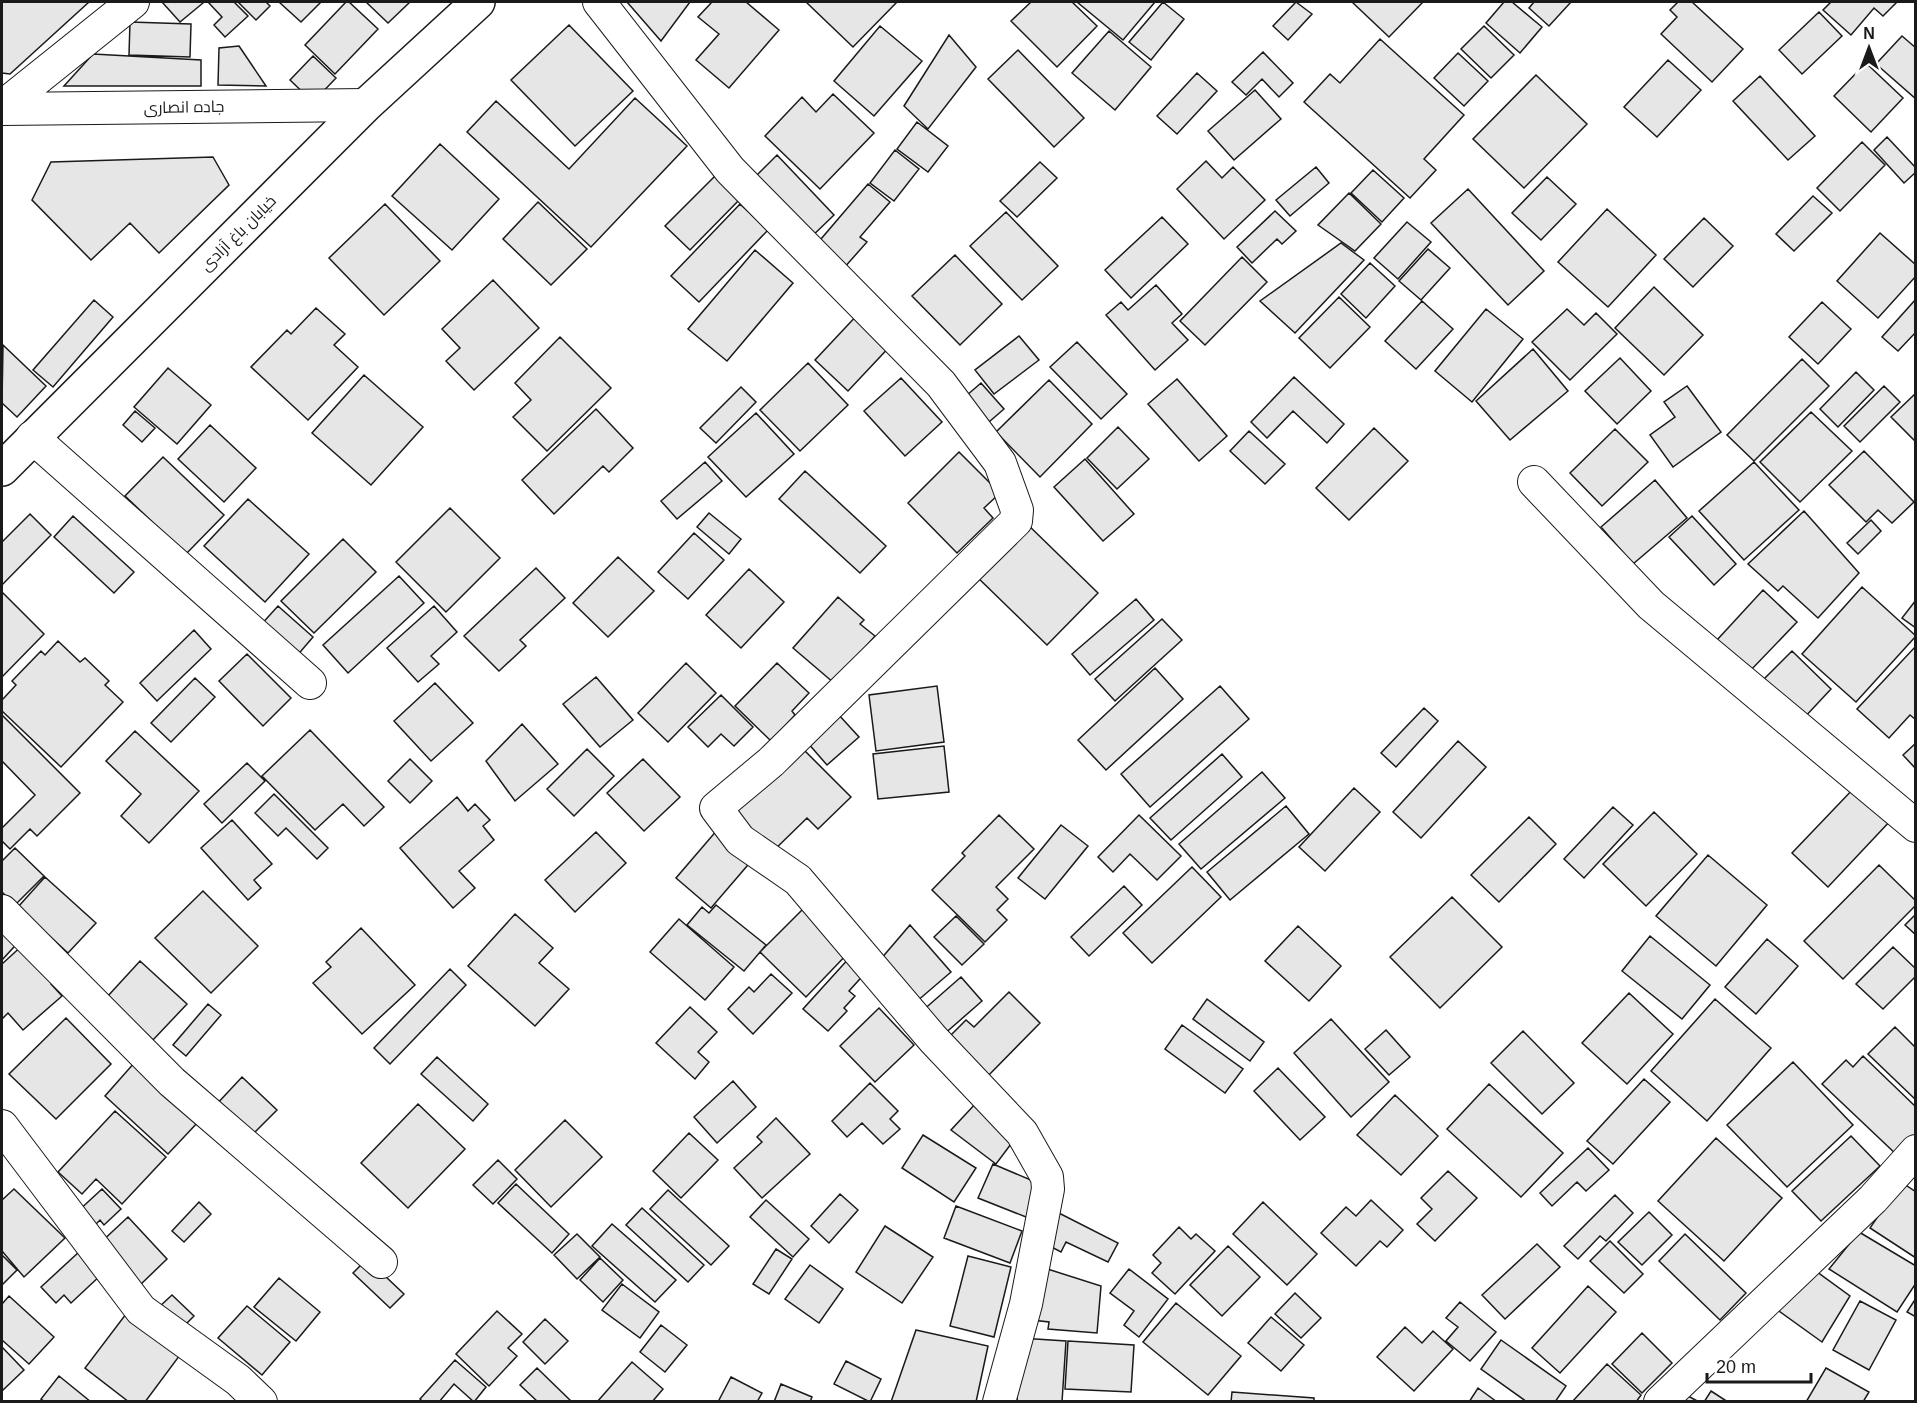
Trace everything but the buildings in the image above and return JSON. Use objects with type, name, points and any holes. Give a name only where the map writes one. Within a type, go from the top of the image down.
[{"type":"street","points":[[2,108],[133,2]]},
{"type":"street","name":"خیابان باغ آزادی","points":[[2,469],[366,105],[478,2]]},
{"type":"street","points":[[599,2],[729,170],[941,384],[1000,464],[1017,510],[1016,521],[771,762],[716,808],[741,840],[798,880],[933,1039],[1022,1133],[1047,1177],[1048,1189],[1026,1304],[999,1401]]},
{"type":"street","name":"جاده انصاری","points":[[2,108],[366,105]]},
{"type":"street","points":[[32,437],[310,683]]},
{"type":"street","points":[[1534,482],[1651,605],[1916,826]]},
{"type":"street","points":[[2,911],[172,1082],[381,1262]]},
{"type":"street","points":[[2,1126],[141,1310],[238,1380],[261,1401]]},
{"type":"street","points":[[1660,1401],[1873,1199],[1916,1150]]}]
